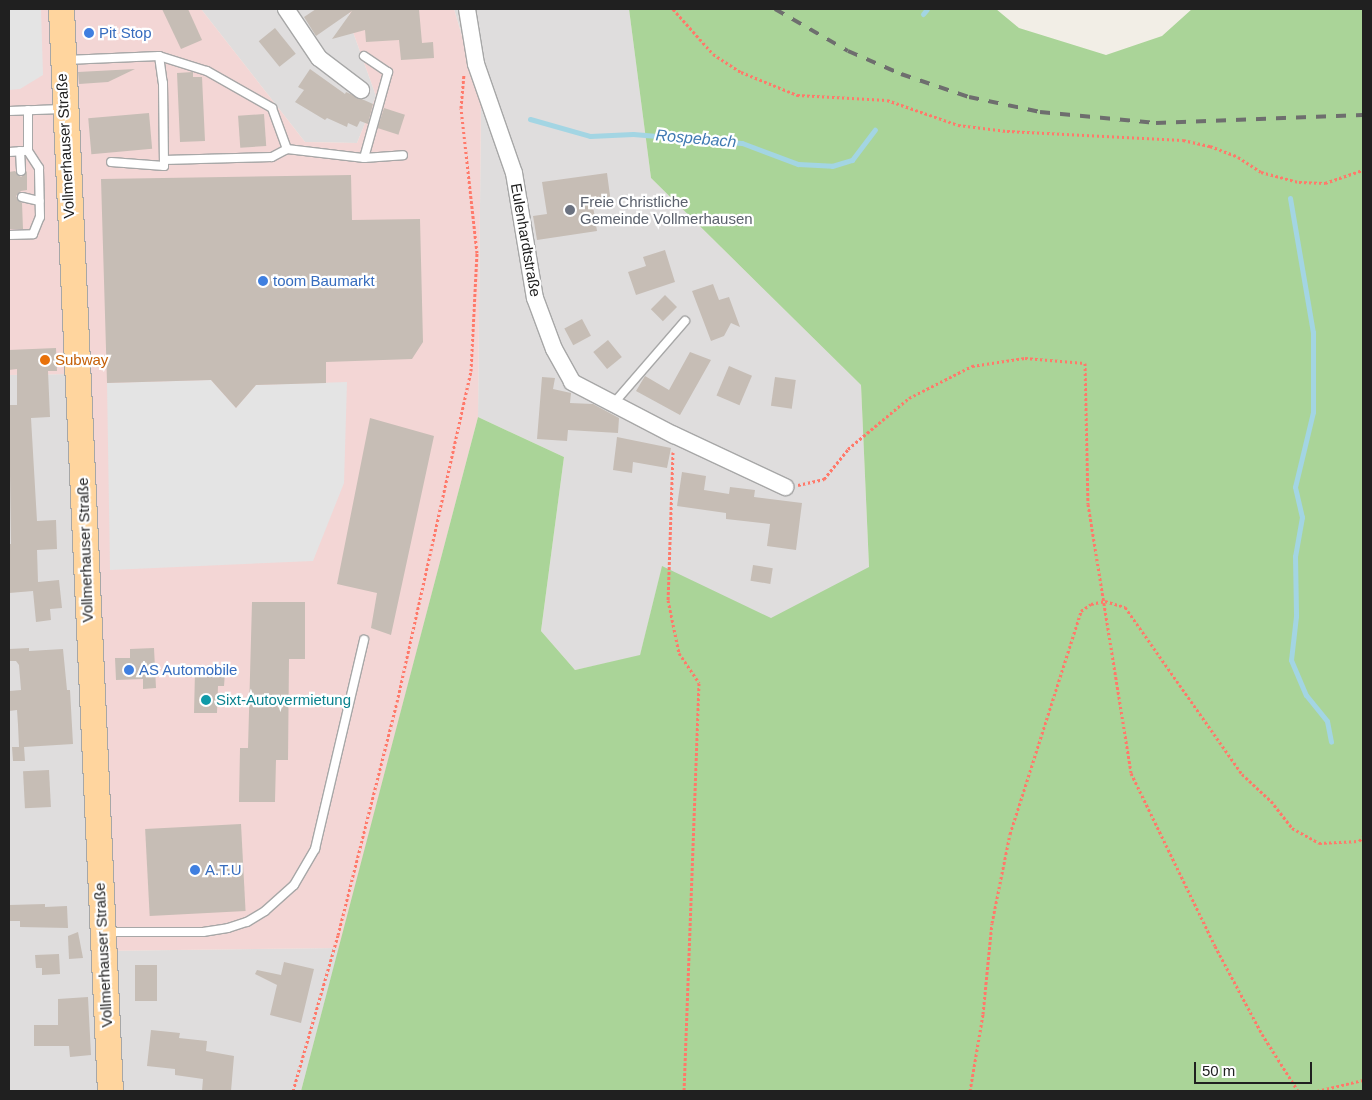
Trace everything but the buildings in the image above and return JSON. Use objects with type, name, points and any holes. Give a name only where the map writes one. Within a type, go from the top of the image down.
[{"type":"main road","name":"Vollmerhauser Straße","points":[[60,9],[110,1091]]},
{"type":"street","points":[[286,9],[319,58],[361,90]]},
{"type":"street","name":"Eulenhardtstraße","points":[[467,9],[476,64],[514,173],[535,298],[544,323],[572,382],[674,435],[785,487]]},
{"type":"lane","points":[[61,60],[158,56],[207,71],[272,108],[287,149]]},
{"type":"lane","points":[[112,162],[164,166],[163,83],[158,56]]},
{"type":"lane","points":[[364,56],[388,72],[364,158]]},
{"type":"lane","points":[[9,111],[64,109]]},
{"type":"lane","points":[[21,171],[28,110]]},
{"type":"lane","points":[[164,160],[272,157],[287,149],[364,158],[403,155]]},
{"type":"lane","points":[[9,152],[24,151]]},
{"type":"lane","points":[[9,235],[33,234],[40,217],[39,168],[24,151]]},
{"type":"lane","points":[[22,198],[40,201]]},
{"type":"lane","points":[[613,404],[685,321]]},
{"type":"lane","points":[[102,933],[203,932],[228,928],[247,922],[280,900],[294,885],[315,849],[364,640]]},
{"type":"path","points":[[674,9],[713,54],[741,72],[797,95],[887,100],[958,125],[1141,139],[1183,140],[1210,146],[1238,156],[1261,172],[1299,182],[1324,182],[1363,170]]},
{"type":"path","points":[[293,1091],[338,935],[397,702],[471,371],[477,252],[461,108]]},
{"type":"path","points":[[785,487],[824,479],[848,449],[909,398],[972,366],[1024,358],[1084,364],[1088,504],[1131,773],[1216,946],[1262,1034],[1298,1091]]},
{"type":"path","points":[[674,435],[668,600],[680,653],[699,683],[684,1091]]},
{"type":"path","points":[[970,1091],[983,1014],[992,923],[1010,834],[1081,612],[1091,604],[1105,601],[1125,607],[1242,774],[1272,801],[1292,828],[1319,843],[1359,841],[1363,837]]},
{"type":"path","points":[[1317,1091],[1363,1080]]},
{"type":"shaded area","points":[[9,9],[201,9],[305,142],[357,143],[376,96],[348,18],[351,9],[454,9],[481,101],[478,417],[339,948],[94,951],[71,374],[9,375]]},
{"type":"shaded area","points":[[9,9],[41,9],[43,75],[20,89],[9,90]]},
{"type":"shaded area","points":[[201,9],[351,9],[348,18],[376,96],[357,143],[305,142]]},
{"type":"shaded area","points":[[454,9],[629,9],[651,178],[861,385],[869,568],[771,619],[662,567],[640,656],[575,670],[541,631],[564,457],[478,417],[481,101]]},
{"type":"shaded area","points":[[72,374],[94,951],[339,948],[301,1091],[9,1091],[9,375]]},
{"type":"shaded area","points":[[211,380],[236,408],[256,385],[347,382],[344,483],[313,561],[110,570],[107,383]]},
{"type":"green space","points":[[629,9],[996,9],[1019,28],[1106,55],[1162,36],[1192,9],[1363,9],[1363,1091],[301,1091],[478,417],[564,457],[541,631],[575,670],[640,655],[662,566],[771,618],[869,567],[861,385],[651,178]]},
{"type":"waterway","name":"Rospebach","points":[[923,14],[927,9]]},
{"type":"waterway","name":"Rospebach","points":[[530,119],[590,136],[633,134],[742,143],[798,164],[832,166],[852,160],[875,130]]},
{"type":"waterway","points":[[1290,198],[1313,332],[1313,412],[1295,487],[1302,517],[1295,556],[1296,616],[1291,660],[1306,695],[1327,721],[1331,742]]},
{"type":"railway","points":[[775,9],[848,51],[901,74],[969,97],[1040,112],[1156,123],[1363,115]]},
{"type":"place","name":"Pit Stop","points":[[89,33]]},
{"type":"place","name":"Freie Christliche Gemeinde Vollmerhausen","points":[[570,210]]},
{"type":"place","name":"toom Baumarkt","points":[[263,281]]},
{"type":"place","name":"Subway","points":[[45,360]]},
{"type":"place","name":"AS Automobile","points":[[129,670]]},
{"type":"place","name":"Sixt-Autovermietung","points":[[206,700]]},
{"type":"place","name":"A.T.U","points":[[195,870]]}]
